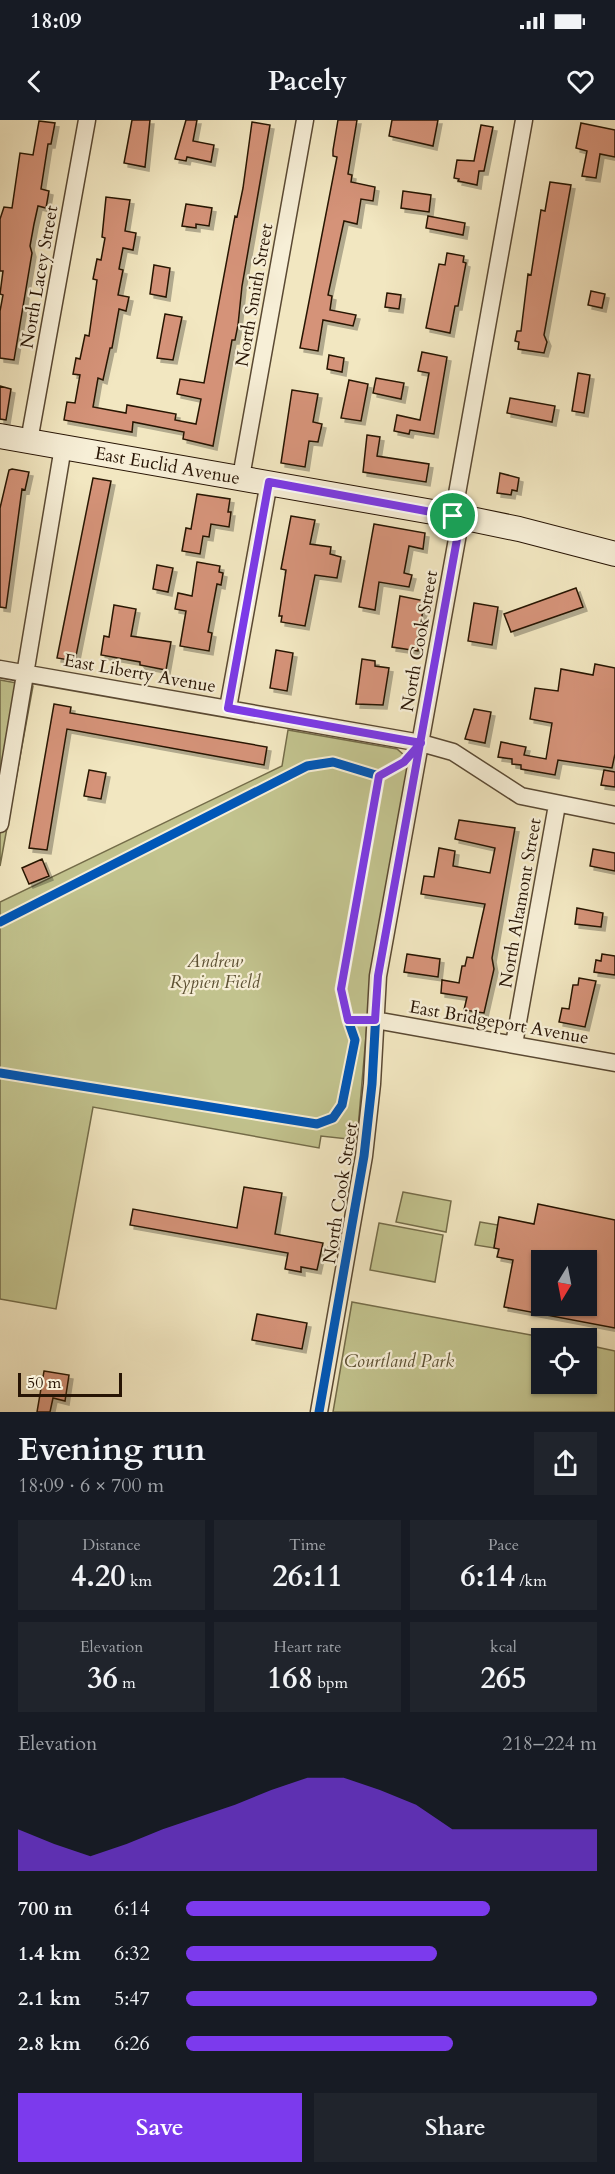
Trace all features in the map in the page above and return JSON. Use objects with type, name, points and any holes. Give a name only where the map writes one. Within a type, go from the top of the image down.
[{"type":"main road","name":"East Euclid Avenue","points":[[0,436],[457,517],[519,529],[615,555]]},
{"type":"street","name":"North Lacey Street","points":[[29,441],[87,120]]},
{"type":"street","name":"North Smith Street","points":[[241,477],[305,120]]},
{"type":"street","name":"North Cook Street","points":[[319,1412],[364,1156],[372,1084],[378,976],[421,743],[524,120]]},
{"type":"street","points":[[0,824],[63,447]]},
{"type":"street","points":[[228,708],[269,482]]},
{"type":"street","name":"East Liberty Avenue","points":[[0,669],[421,743],[453,752],[521,796],[615,815]]},
{"type":"street","name":"North Altamont Street","points":[[514,1044],[557,805]]},
{"type":"street","name":"East Bridgeport Avenue","points":[[375,1020],[615,1063]]},
{"type":"green space","points":[[0,680],[33,686],[0,866]]},
{"type":"green space","name":"Andrew Rypien Field","points":[[288,730],[397,749],[405,756],[408,767],[372,966],[357,1140],[321,1136],[319,1148],[93,1107],[56,1309],[0,1299],[0,902],[282,766]]},
{"type":"green space","points":[[403,1192],[451,1201],[446,1232],[396,1222]]},
{"type":"green space","points":[[480,1222],[498,1225],[494,1248],[475,1245]]},
{"type":"green space","points":[[379,1223],[443,1235],[435,1282],[370,1270]]},
{"type":"green space","name":"Courtland Park","points":[[352,1302],[531,1335],[531,1394],[597,1394],[597,1347],[615,1351],[615,1412],[333,1412]]},
{"type":"building","points":[[132,120],[150,120],[145,167],[124,163]]},
{"type":"building","points":[[186,120],[197,120],[193,141],[214,145],[211,162],[187,157],[186,161],[175,159]]},
{"type":"building","points":[[338,120],[357,120],[348,174],[352,175],[351,182],[375,187],[373,201],[361,199],[357,224],[344,221],[328,295],[332,296],[330,310],[356,315],[353,326],[323,320],[318,351],[300,348],[337,157],[333,156],[333,150]]},
{"type":"building","points":[[392,120],[438,120],[433,146],[389,136]]},
{"type":"building","points":[[39,121],[55,123],[51,144],[48,144],[41,189],[49,191],[46,208],[38,206],[34,224],[30,246],[32,253],[14,360],[0,358],[0,311],[3,295],[0,294],[3,271],[0,271],[0,219],[4,207],[12,208],[20,153],[33,155]]},
{"type":"building","points":[[252,122],[270,125],[242,286],[238,325],[235,340],[232,340],[213,446],[183,439],[184,432],[133,422],[132,432],[64,420],[67,402],[75,403],[80,375],[73,374],[76,358],[80,359],[85,335],[89,336],[97,280],[93,279],[97,259],[101,260],[105,238],[102,237],[106,197],[130,200],[125,231],[136,233],[133,250],[123,248],[119,269],[123,270],[118,295],[129,297],[126,311],[119,309],[112,348],[110,348],[103,380],[98,378],[93,407],[126,413],[127,405],[176,414],[175,420],[196,424],[201,399],[177,394],[180,379],[204,383],[235,216],[237,217],[243,188]]},
{"type":"building","points":[[581,123],[615,130],[615,157],[600,154],[596,178],[582,176],[587,151],[576,148]]},
{"type":"building","points":[[481,125],[493,127],[484,171],[479,171],[477,185],[458,181],[459,179],[454,178],[457,160],[474,161]]},
{"type":"building","points":[[550,182],[571,185],[544,335],[547,342],[544,353],[518,349],[519,342],[515,341],[517,331],[521,331],[528,274],[531,275],[541,210],[545,211]]},
{"type":"building","points":[[403,191],[431,195],[429,212],[401,208]]},
{"type":"building","points":[[186,204],[212,208],[209,226],[196,224],[196,228],[182,226]]},
{"type":"building","points":[[428,216],[465,223],[463,235],[426,228]]},
{"type":"building","points":[[447,253],[464,256],[463,262],[466,263],[450,333],[426,328],[439,264],[445,265]]},
{"type":"building","points":[[154,265],[170,268],[166,297],[150,294]]},
{"type":"building","points":[[591,291],[605,294],[602,308],[588,305]]},
{"type":"building","points":[[387,293],[401,295],[399,309],[385,307]]},
{"type":"building","points":[[165,314],[182,317],[173,360],[157,358]]},
{"type":"building","points":[[422,352],[447,357],[434,434],[410,430],[409,434],[394,431],[397,415],[420,420],[429,373],[418,371]]},
{"type":"building","points":[[329,355],[344,358],[342,372],[327,369]]},
{"type":"building","points":[[578,373],[590,375],[584,413],[572,411]]},
{"type":"building","points":[[376,378],[404,383],[401,399],[373,393]]},
{"type":"building","points":[[349,380],[368,384],[361,421],[341,418]]},
{"type":"building","points":[[0,386],[11,389],[6,420],[0,419]]},
{"type":"building","points":[[292,390],[318,394],[313,422],[322,424],[318,442],[309,441],[305,467],[281,463]]},
{"type":"building","points":[[510,398],[555,406],[552,422],[507,413]]},
{"type":"building","points":[[367,435],[380,437],[377,456],[429,464],[426,482],[363,472]]},
{"type":"building","points":[[9,470],[29,472],[25,490],[22,489],[6,608],[0,607],[0,508]]},
{"type":"building","points":[[500,473],[519,478],[517,491],[512,490],[511,495],[497,493]]},
{"type":"building","points":[[93,478],[111,481],[75,661],[57,658]]},
{"type":"building","points":[[197,494],[230,499],[228,512],[231,512],[229,527],[211,524],[209,537],[203,536],[200,554],[182,551],[186,528],[191,529]]},
{"type":"building","points":[[291,516],[315,520],[310,544],[331,547],[330,554],[341,557],[337,578],[315,575],[305,626],[281,622],[282,616],[279,616],[286,570],[281,569]]},
{"type":"building","points":[[374,524],[425,533],[423,549],[409,546],[404,573],[412,575],[409,587],[379,582],[375,610],[359,607]]},
{"type":"building","points":[[197,562],[220,566],[219,572],[223,573],[221,585],[217,584],[208,632],[212,633],[209,651],[180,646],[186,611],[175,609],[178,593],[192,596]]},
{"type":"building","points":[[157,565],[173,568],[168,592],[153,589]]},
{"type":"building","points":[[576,588],[583,607],[511,632],[504,614]]},
{"type":"building","points":[[400,596],[425,601],[417,640],[420,641],[418,651],[392,647]]},
{"type":"building","points":[[474,603],[498,607],[492,645],[468,641]]},
{"type":"building","points":[[114,605],[136,609],[131,636],[171,642],[166,670],[140,665],[140,662],[101,655],[104,636],[109,637]]},
{"type":"building","points":[[276,650],[293,653],[287,691],[270,688]]},
{"type":"building","points":[[362,659],[375,661],[375,666],[389,668],[383,705],[356,704]]},
{"type":"building","points":[[595,664],[615,668],[615,754],[612,768],[558,760],[555,775],[521,769],[521,765],[512,764],[512,759],[498,757],[501,742],[526,747],[524,755],[546,759],[552,723],[530,719],[535,688],[558,691],[561,669],[593,675]]},
{"type":"building","points":[[54,704],[71,707],[70,713],[267,747],[264,765],[67,729],[47,850],[29,848]]},
{"type":"building","points":[[474,709],[491,712],[485,743],[465,739]]},
{"type":"building","points":[[89,770],[106,773],[101,799],[84,796]]},
{"type":"building","points":[[604,770],[615,772],[615,787],[601,785]]},
{"type":"building","points":[[459,820],[515,828],[492,958],[494,969],[484,1013],[464,1010],[467,997],[441,993],[442,980],[459,983],[462,966],[465,966],[467,957],[473,958],[485,904],[421,894],[424,876],[434,877],[439,848],[455,851],[453,866],[490,873],[495,848],[455,839]]},
{"type":"building","points":[[593,849],[615,853],[615,871],[590,866]]},
{"type":"building","points":[[42,859],[49,876],[29,884],[22,868]]},
{"type":"building","points":[[577,908],[603,913],[601,927],[575,924]]},
{"type":"building","points":[[407,954],[440,959],[438,977],[404,972]]},
{"type":"building","points":[[602,954],[615,956],[615,975],[594,972],[596,960],[601,961]]},
{"type":"building","points":[[579,978],[596,981],[585,1027],[559,1022],[562,1008],[569,1009],[573,985],[578,985]]},
{"type":"building","points":[[244,1187],[282,1193],[275,1234],[323,1243],[317,1270],[301,1267],[301,1272],[285,1269],[288,1253],[130,1225],[133,1209],[237,1228]]},
{"type":"building","points":[[538,1204],[615,1220],[615,1328],[552,1316],[597,1316],[597,1250],[531,1250],[531,1312],[504,1307],[513,1260],[497,1257],[499,1249],[494,1248],[499,1217],[534,1224]]},
{"type":"building","points":[[257,1314],[307,1323],[302,1349],[252,1340]]},
{"type":"building","points":[[44,1371],[69,1375],[65,1401],[53,1398],[50,1412],[37,1412]]},
{"type":"cycle path","points":[[319,1412],[364,1156],[372,1084],[378,976],[461,517]]},
{"type":"cycle path","points":[[0,922],[307,766],[333,762],[379,776],[404,762],[421,743]]},
{"type":"cycle path","points":[[348,1020],[341,989],[379,776]]},
{"type":"cycle path","points":[[0,1073],[317,1124],[333,1118],[342,1105],[355,1040],[348,1020],[375,1020]]},
{"type":"route","points":[[453,516],[269,482],[228,708],[421,743],[404,762],[379,776],[341,989],[348,1020],[375,1020],[378,976],[421,743],[461,517],[453,516]]}]
